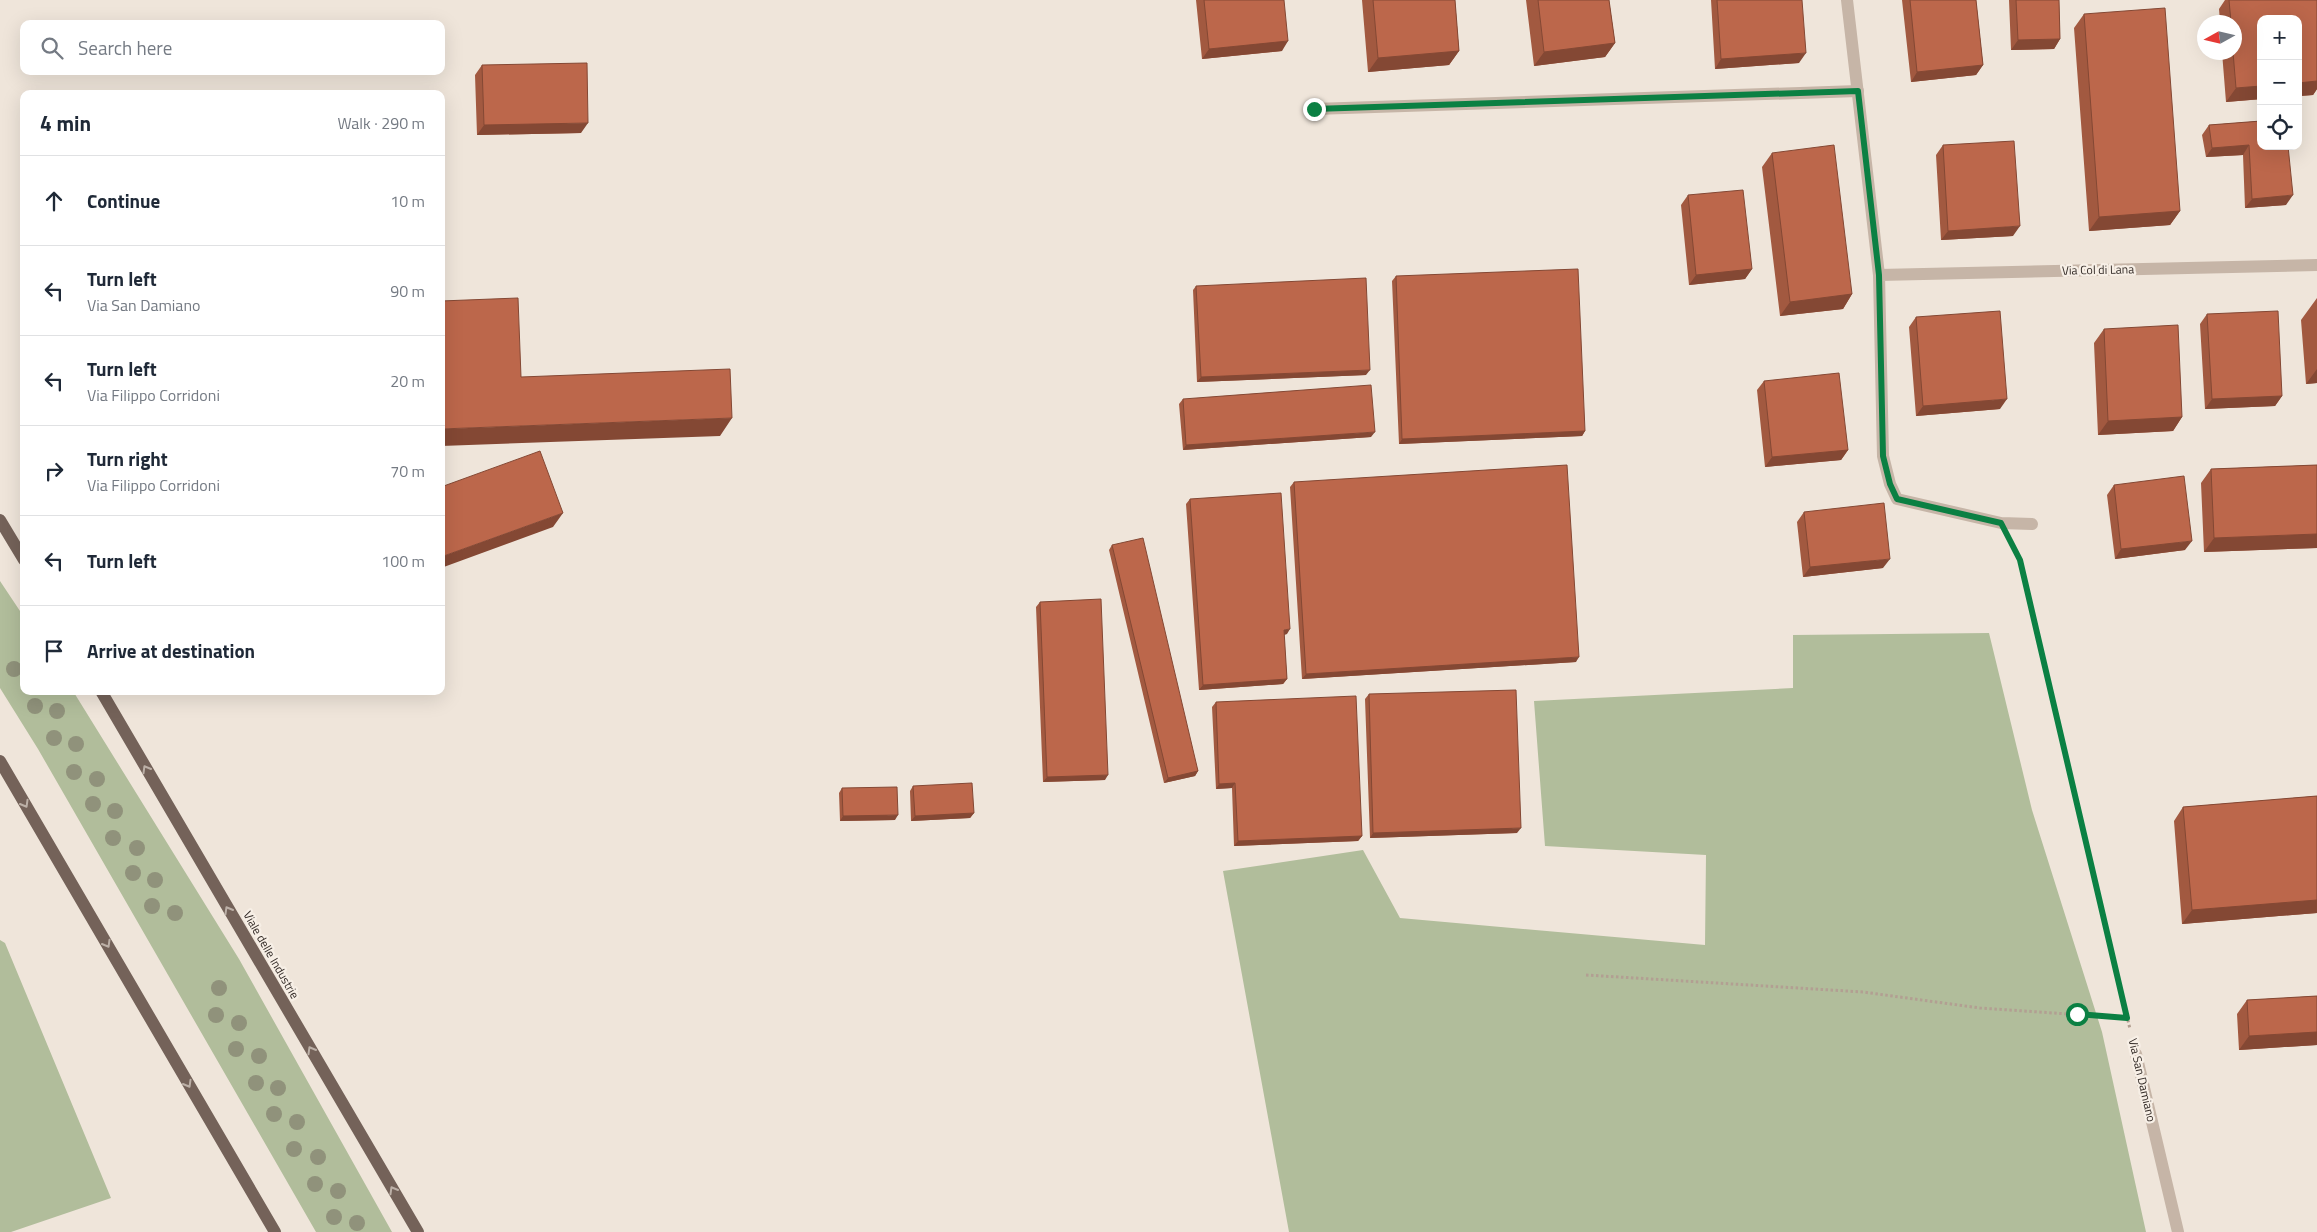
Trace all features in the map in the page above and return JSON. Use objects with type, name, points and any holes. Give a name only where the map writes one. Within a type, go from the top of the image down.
[{"type":"main road","points":[[0,520],[20,553]]},
{"type":"main road","name":"Viale delle Industrie","points":[[103,695],[418,1232]]},
{"type":"main road","points":[[0,761],[275,1232]]},
{"type":"street","points":[[1847,0],[1879,275],[1883,456],[1890,484],[1897,499],[2001,523],[2032,524]]},
{"type":"street","points":[[1314,109],[1858,91]]},
{"type":"street","name":"Via Col di Lana","points":[[1879,275],[2317,265]]},
{"type":"street","name":"Via San Damiano","points":[[2136,1054],[2178,1232]]},
{"type":"path","name":"Via San Damiano","points":[[2001,523],[2020,560],[2136,1054]]},
{"type":"path","points":[[1586,975],[1863,992],[1980,1008],[2127,1018]]},
{"type":"green space","points":[[0,581],[20,611],[20,695],[75,695],[239,959],[392,1232],[316,1232],[38,749],[0,688]]},
{"type":"green space","points":[[1989,633],[2032,810],[2102,1032],[2146,1232],[1289,1232],[1223,871],[1363,850],[1400,918],[1705,945],[1706,855],[1545,846],[1534,701],[1793,688],[1793,635]]},
{"type":"green space","points":[[0,940],[5,943],[111,1198],[11,1232],[0,1232]]},
{"type":"building","points":[[1204,0],[1284,0],[1288,41],[1209,49]]},
{"type":"building","points":[[1373,0],[1455,0],[1459,51],[1378,58]]},
{"type":"building","points":[[1538,0],[1609,0],[1615,43],[1544,52]]},
{"type":"building","points":[[1717,0],[1802,0],[1806,53],[1721,59]]},
{"type":"building","points":[[1910,0],[1976,0],[1983,65],[1917,72]]},
{"type":"building","points":[[2016,0],[2059,0],[2060,39],[2018,40]]},
{"type":"building","points":[[2229,0],[2317,0],[2317,81],[2302,83],[2302,15],[2257,15],[2257,86],[2236,88],[2234,60],[2242,60],[2242,15],[2230,15]]},
{"type":"building","points":[[2165,8],[2180,211],[2099,217],[2084,14]]},
{"type":"building","points":[[587,63],[588,123],[484,125],[482,65]]},
{"type":"building","points":[[2257,121],[2257,150],[2288,150],[2293,195],[2252,199],[2249,145],[2212,148],[2209,125]]},
{"type":"building","points":[[2014,141],[2020,226],[1948,231],[1943,145]]},
{"type":"building","points":[[1834,145],[1852,294],[1790,302],[1772,153]]},
{"type":"building","points":[[1743,190],[1752,269],[1696,275],[1688,195]]},
{"type":"building","points":[[1578,269],[1585,431],[1402,439],[1396,276]]},
{"type":"building","points":[[1366,278],[1370,370],[1201,377],[1196,286]]},
{"type":"building","points":[[518,298],[521,377],[730,369],[732,418],[445,429],[445,301]]},
{"type":"building","points":[[2000,311],[2007,399],[1923,406],[1916,317]]},
{"type":"building","points":[[2278,311],[2282,396],[2212,399],[2207,314]]},
{"type":"building","points":[[2178,325],[2182,417],[2108,421],[2104,329]]},
{"type":"building","points":[[1839,373],[1848,450],[1772,457],[1764,381]]},
{"type":"building","points":[[1371,385],[1375,432],[1186,445],[1183,399]]},
{"type":"building","points":[[540,451],[563,513],[445,556],[445,486]]},
{"type":"building","points":[[1567,465],[1579,657],[1306,674],[1294,482]]},
{"type":"building","points":[[2317,465],[2317,534],[2214,538],[2211,469]]},
{"type":"building","points":[[2184,476],[2192,541],[2121,549],[2114,485]]},
{"type":"building","points":[[1281,493],[1290,629],[1284,630],[1287,679],[1203,685],[1190,499]]},
{"type":"building","points":[[1884,503],[1890,559],[1810,567],[1804,512]]},
{"type":"building","points":[[1143,538],[1198,771],[1168,778],[1112,545]]},
{"type":"building","points":[[1101,599],[1108,775],[1047,777],[1040,602]]},
{"type":"building","points":[[1516,690],[1521,828],[1373,833],[1369,694]]},
{"type":"building","points":[[1356,696],[1362,836],[1238,841],[1235,783],[1219,784],[1216,702]]},
{"type":"building","points":[[972,783],[974,813],[915,816],[913,786]]},
{"type":"building","points":[[897,787],[898,815],[843,816],[842,788]]},
{"type":"building","points":[[2317,796],[2317,900],[2192,910],[2183,807]]},
{"type":"building","points":[[2317,996],[2317,1032],[2249,1036],[2247,1000]]},
{"type":"route","points":[[1314,109],[1858,91],[1879,275],[1883,456],[1890,484],[1897,499],[2001,523],[2020,560],[2127,1018],[2077,1014]]}]
